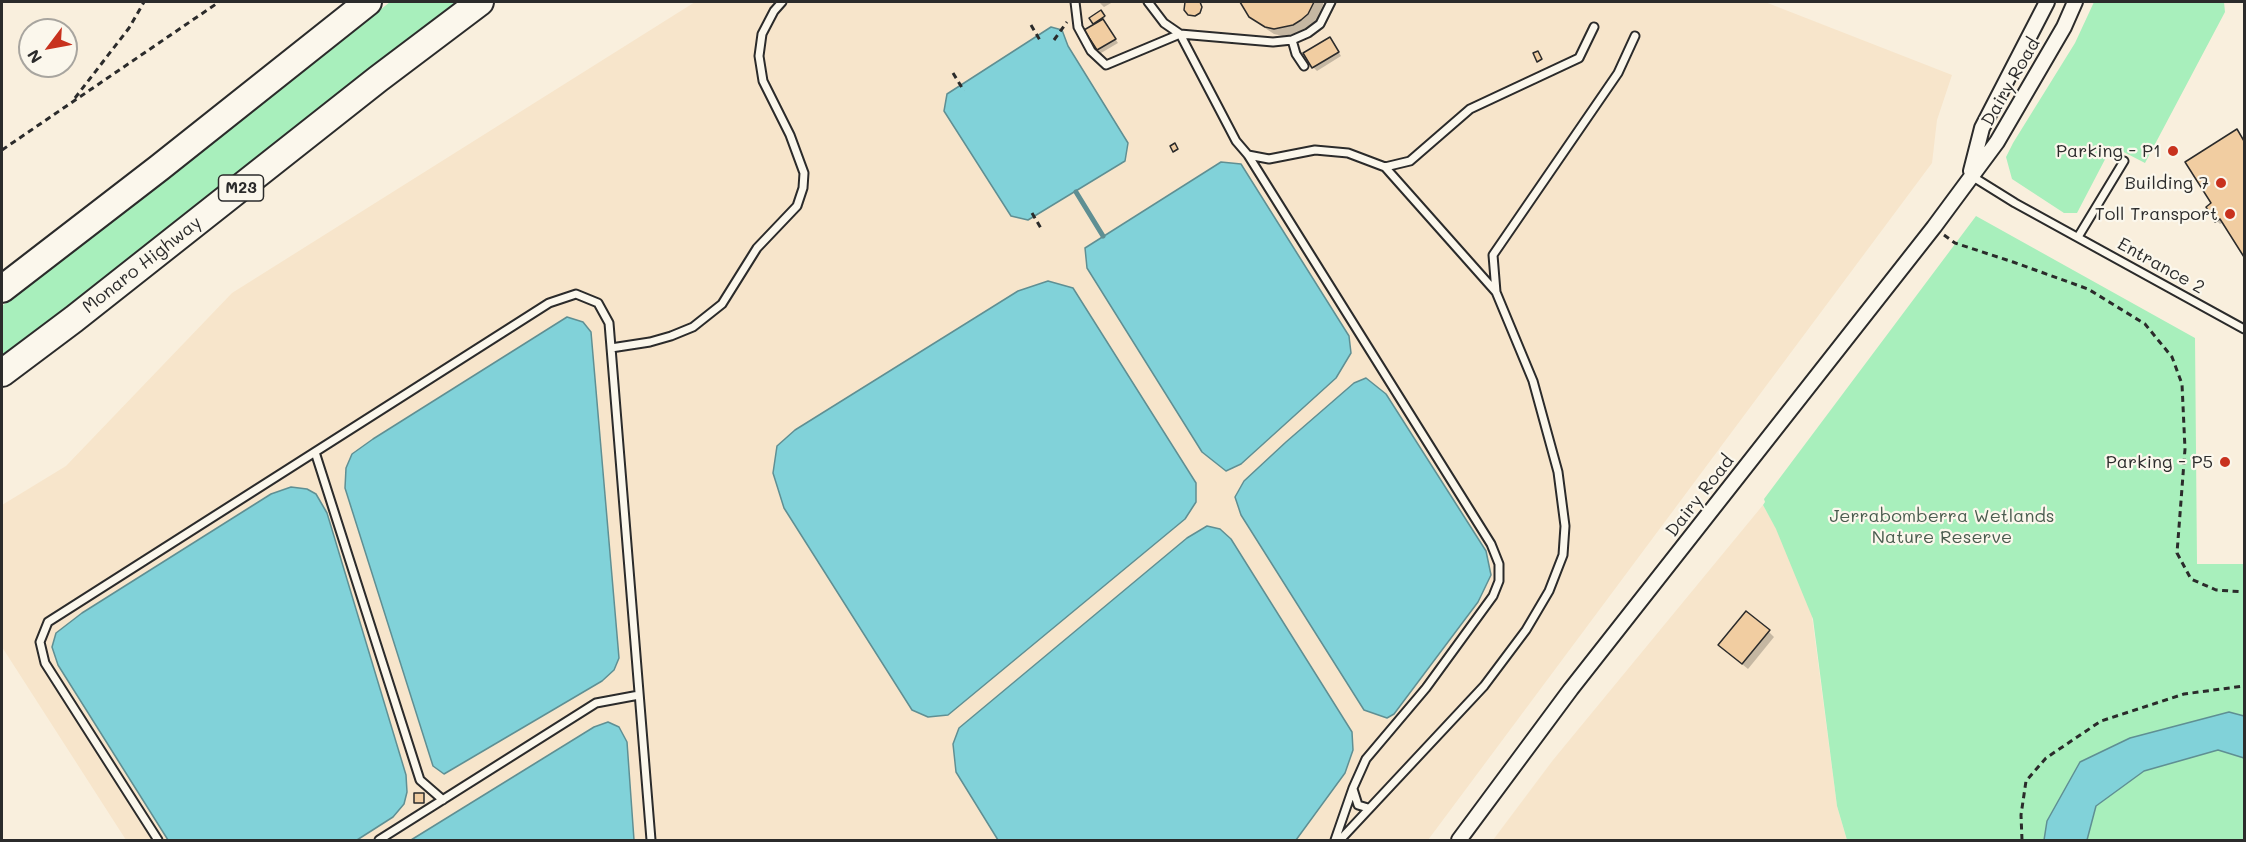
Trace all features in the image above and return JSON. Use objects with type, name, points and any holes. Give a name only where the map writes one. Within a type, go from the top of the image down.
[{"type":"highway","points":[[2,289],[368,2]]},
{"type":"highway","name":"Monaro Highway","points":[[2,373],[480,2]]},
{"type":"street","name":"Dairy Road","points":[[1971,175],[1982,128],[2047,2]]},
{"type":"street","name":"Dairy Road","points":[[1459,840],[1571,690],[1934,227],[1997,142],[2064,27],[2075,2]]},
{"type":"lane","points":[[611,348],[650,342],[693,327],[722,304],[757,248],[797,206],[803,188],[804,173],[790,135],[763,81],[759,56],[762,34],[774,11],[782,2]]},
{"type":"lane","points":[[1075,2],[1078,27],[1091,51],[1106,65],[1180,34],[1273,42],[1292,40],[1308,33],[1320,24],[1331,2]]},
{"type":"lane","points":[[1148,2],[1164,23],[1180,34],[1236,141],[1248,155],[1491,544],[1499,564],[1499,581],[1493,596],[1425,688],[1366,759],[1353,788],[1338,840]]},
{"type":"lane","points":[[1385,167],[1410,161],[1470,109],[1579,58],[1594,27]]},
{"type":"lane","points":[[1338,840],[1368,808],[1380,800],[1484,686],[1526,630],[1549,591],[1563,555],[1565,526],[1558,472],[1533,381],[1496,291],[1493,255],[1618,73],[1635,36]]},
{"type":"lane","points":[[1292,40],[1296,54],[1304,66]]},
{"type":"lane","points":[[1248,155],[1269,159],[1315,150],[1348,153],[1385,167],[1496,291]]},
{"type":"lane","points":[[2078,237],[2124,161]]},
{"type":"lane","name":"Entrance 2","points":[[1971,175],[2015,203],[2244,329]]},
{"type":"lane","points":[[158,840],[45,663],[40,642],[48,622],[549,303],[576,294],[598,303],[609,323],[651,840]]},
{"type":"lane","points":[[315,452],[420,780],[443,800]]},
{"type":"lane","points":[[379,840],[596,703],[639,695]]},
{"type":"lane","points":[[1353,788],[1358,805],[1368,808]]},
{"type":"path","points":[[73,101],[129,28],[144,2]]},
{"type":"path","points":[[2,150],[219,2]]},
{"type":"path","points":[[1054,40],[1066,24]]},
{"type":"path","points":[[1031,25],[1041,42]]},
{"type":"path","points":[[953,73],[964,91]]},
{"type":"path","points":[[1032,213],[1042,230]]},
{"type":"path","points":[[1934,227],[1955,243],[2088,289],[2145,324],[2172,357],[2182,384],[2185,449],[2177,553],[2191,579],[2216,590],[2244,592]]},
{"type":"path","points":[[2022,840],[2021,815],[2026,780],[2046,758],[2101,721],[2184,694],[2244,686]]},
{"type":"shaded area","points":[[695,2],[1765,2],[1952,75],[1937,120],[1932,163],[1428,840],[126,840],[2,647],[2,505],[66,466],[232,293]]},
{"type":"shaded area","points":[[1763,505],[1808,586],[1837,806],[1847,840],[1493,840],[1553,760]]},
{"type":"green space","points":[[390,2],[464,2],[2,361],[2,306]]},
{"type":"green space","points":[[2094,2],[2224,2],[2225,12],[2145,163],[2112,146],[2077,213],[2064,213],[2012,179],[2006,157],[2075,43]]},
{"type":"green space","name":"Jerrabomberra Wetlands Nature Reserve","points":[[1976,216],[2195,338],[2197,564],[2244,564],[2244,840],[1847,840],[1837,806],[1813,619],[1776,529],[1763,505],[1764,499]]},
{"type":"water","points":[[1051,27],[1062,30],[1068,46],[1128,143],[1125,161],[1028,220],[1011,216],[944,111],[947,94]]},
{"type":"water","points":[[1221,162],[1241,164],[1349,336],[1351,353],[1336,378],[1241,464],[1226,471],[1202,452],[1087,268],[1085,248]]},
{"type":"water","points":[[1048,281],[1073,288],[1196,483],[1196,502],[1185,519],[948,715],[928,717],[912,710],[784,508],[773,473],[777,446],[795,430],[1018,291]]},
{"type":"water","points":[[567,317],[583,322],[591,332],[619,658],[614,670],[602,681],[444,774],[433,766],[345,488],[346,468],[352,454],[373,439]]},
{"type":"water","points":[[1366,378],[1386,394],[1486,551],[1491,575],[1478,602],[1394,714],[1387,718],[1364,710],[1241,515],[1235,497],[1244,481],[1286,442],[1354,383]]},
{"type":"water","points":[[291,487],[307,489],[316,494],[327,513],[406,775],[407,792],[404,804],[393,817],[357,840],[168,840],[58,665],[52,647],[56,633],[82,613],[271,494]]},
{"type":"water","points":[[1207,526],[1220,529],[1231,539],[1352,732],[1353,750],[1345,773],[1296,840],[998,840],[956,772],[953,744],[959,728],[1187,538]]},
{"type":"water","points":[[2229,712],[2244,716],[2244,758],[2218,750],[2144,771],[2096,806],[2087,840],[2044,840],[2047,821],[2080,762],[2130,738]]},
{"type":"water","points":[[608,722],[619,727],[627,742],[634,840],[411,840],[594,727]]},
{"type":"building","points":[[1185,2],[1200,2],[1202,7],[1200,13],[1195,16],[1188,15],[1184,10]]},
{"type":"building","points":[[1240,2],[1314,2],[1308,14],[1301,20],[1293,25],[1274,29],[1265,27],[1249,17]]},
{"type":"building","points":[[1101,10],[1105,16],[1093,24],[1089,18]]},
{"type":"building","points":[[1103,19],[1116,39],[1097,50],[1084,30]]},
{"type":"building","points":[[1330,37],[1339,52],[1312,68],[1303,53]]},
{"type":"building","points":[[1538,51],[1542,59],[1537,62],[1533,53]]},
{"type":"building","name":"Building 7","points":[[2237,129],[2244,141],[2244,257],[2220,219],[2215,222],[2206,207],[2211,203],[2185,162]]},
{"type":"building","points":[[1175,143],[1178,149],[1173,152],[1170,146]]},
{"type":"building","points":[[1746,611],[1770,630],[1742,664],[1718,645]]},
{"type":"building","points":[[414,793],[424,793],[424,803],[414,803]]},
{"type":"waterway","points":[[1076,192],[1103,236]]},
{"type":"place","name":"Parking - P1","points":[[2173,151]]},
{"type":"place","name":"Building 7","points":[[2221,183]]},
{"type":"place","name":"Toll Transport","points":[[2230,214]]},
{"type":"place","name":"Parking - P5","points":[[2225,462]]}]
